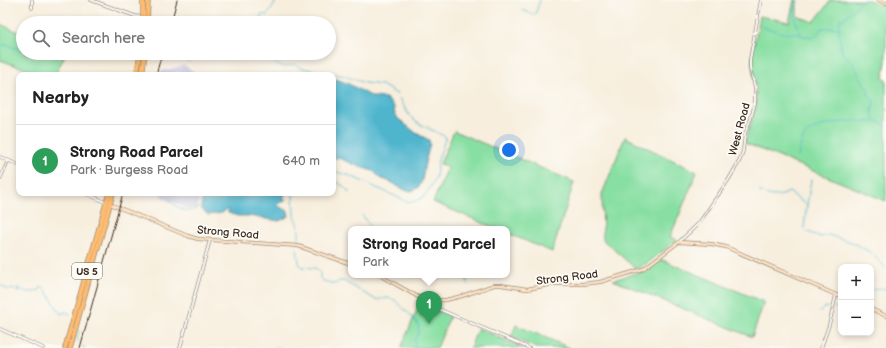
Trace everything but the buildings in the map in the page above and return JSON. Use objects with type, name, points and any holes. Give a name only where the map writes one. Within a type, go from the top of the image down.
[{"type":"highway","points":[[143,0],[145,16]]},
{"type":"highway","points":[[145,16],[148,0]]},
{"type":"highway","points":[[137,72],[139,60]]},
{"type":"highway","points":[[142,72],[144,60]]},
{"type":"highway","name":"US 5","points":[[70,348],[109,196]]},
{"type":"highway","name":"US 5","points":[[65,348],[108,203],[112,196]]},
{"type":"street","points":[[32,0],[32,8]]},
{"type":"street","points":[[92,0],[135,16]]},
{"type":"street","name":"West Road","points":[[679,242],[699,224],[729,179],[742,155],[745,133],[755,103],[755,87],[750,69],[750,60],[761,0]]},
{"type":"street","points":[[878,0],[886,3]]},
{"type":"street","points":[[0,157],[16,164]]},
{"type":"street","points":[[0,179],[8,161]]},
{"type":"street","name":"Strong Road","points":[[92,196],[182,235],[193,238],[298,246],[348,263]]},
{"type":"street","points":[[180,348],[210,240]]},
{"type":"street","points":[[679,242],[726,247],[836,295],[829,325],[821,348]]},
{"type":"street","name":"Strong Road","points":[[430,301],[457,297],[494,285],[527,289],[554,284],[583,284],[600,282],[643,269],[679,242]]},
{"type":"street","points":[[384,278],[420,298],[430,301],[434,307],[529,348]]},
{"type":"street","points":[[874,310],[886,316]]},
{"type":"street","points":[[0,329],[43,348]]},
{"type":"shaded area","points":[[184,65],[194,72],[159,72]]},
{"type":"shaded area","points":[[161,196],[200,196],[197,207],[188,209]]},
{"type":"green space","points":[[794,0],[797,0],[797,16],[814,22],[831,0],[869,0],[886,7],[886,62],[883,78],[886,79],[886,201],[745,143],[756,104],[752,62],[760,16],[789,22]]},
{"type":"green space","points":[[0,24],[16,31],[16,60],[62,60],[56,72],[34,72],[0,60]]},
{"type":"green space","points":[[454,131],[574,182],[552,252],[510,234],[510,226],[490,226],[433,202],[448,167],[440,164]]},
{"type":"green space","points":[[625,137],[697,172],[670,237],[677,240],[649,262],[636,269],[603,240],[602,194]]},
{"type":"green space","points":[[660,259],[764,302],[752,337],[613,280],[644,271]]},
{"type":"green space","points":[[420,303],[450,316],[437,348],[401,348]]},
{"type":"green space","points":[[516,325],[570,348],[536,348],[511,337]]},
{"type":"green space","points":[[478,328],[523,348],[470,348]]},
{"type":"water","points":[[336,79],[347,83],[373,97],[386,98],[394,107],[395,116],[416,133],[429,140],[430,144],[422,181],[418,188],[412,191],[405,190],[380,178],[373,171],[336,158]]},
{"type":"water","points":[[203,196],[283,196],[285,201],[278,204],[278,206],[288,211],[289,216],[279,221],[248,216],[238,216],[228,213],[228,209],[222,213],[208,215],[201,209]]},
{"type":"waterway","points":[[261,16],[261,14],[267,15],[277,0]]},
{"type":"waterway","points":[[522,10],[535,15],[540,0]]},
{"type":"waterway","points":[[798,0],[793,14],[801,35]]},
{"type":"waterway","points":[[862,0],[845,18],[840,19],[839,33],[842,53],[851,61],[862,81],[869,90],[868,94],[874,101],[872,110],[873,117],[877,121],[886,125]]},
{"type":"waterway","points":[[762,27],[786,34],[794,33],[815,37],[822,28],[839,28]]},
{"type":"waterway","points":[[0,45],[8,45],[16,48]]},
{"type":"waterway","points":[[273,63],[284,67],[295,64],[302,68],[324,72]]},
{"type":"waterway","points":[[336,74],[365,83],[382,85],[397,94]]},
{"type":"waterway","points":[[336,172],[348,175],[406,201],[413,202],[425,195],[436,177],[438,160],[446,137],[416,122],[409,115],[399,98]]},
{"type":"waterway","points":[[798,157],[803,138],[812,130],[832,124],[859,121]]},
{"type":"waterway","points":[[861,122],[876,122]]},
{"type":"waterway","points":[[807,205],[811,180]]},
{"type":"waterway","points":[[336,181],[346,188],[349,193]]},
{"type":"waterway","points":[[759,191],[766,195],[774,196],[789,192],[807,205],[804,228]]},
{"type":"waterway","points":[[163,196],[185,211],[190,211],[202,205]]},
{"type":"waterway","points":[[293,196],[294,216],[298,225],[299,233],[298,243]]},
{"type":"waterway","points":[[362,215],[370,226]]},
{"type":"waterway","points":[[806,231],[820,237],[829,235],[851,242],[870,252],[886,268]]},
{"type":"waterway","points":[[297,249],[299,263],[302,267],[315,268],[320,271],[320,278],[323,281],[335,284],[339,281],[344,281],[376,300],[388,298],[397,302],[417,323],[419,331],[414,340],[416,348]]},
{"type":"waterway","points":[[466,278],[468,284]]},
{"type":"waterway","points":[[0,285],[9,290],[13,289],[18,292],[18,287],[20,288],[20,291],[26,292],[34,292],[35,290],[39,291],[41,287],[45,289],[61,314],[65,312],[70,314]]},
{"type":"waterway","points":[[874,290],[878,288],[886,289]]},
{"type":"waterway","points":[[819,312],[826,307],[831,308]]},
{"type":"waterway","points":[[834,308],[838,307]]},
{"type":"waterway","points":[[78,341],[77,338],[80,330]]},
{"type":"waterway","points":[[275,348],[281,348]]},
{"type":"railway","points":[[173,16],[177,0]]},
{"type":"railway","points":[[157,72],[160,60]]},
{"type":"railway","points":[[80,348],[122,196]]},
{"type":"place","name":"Strong Road Parcel","points":[[429,324]]}]
